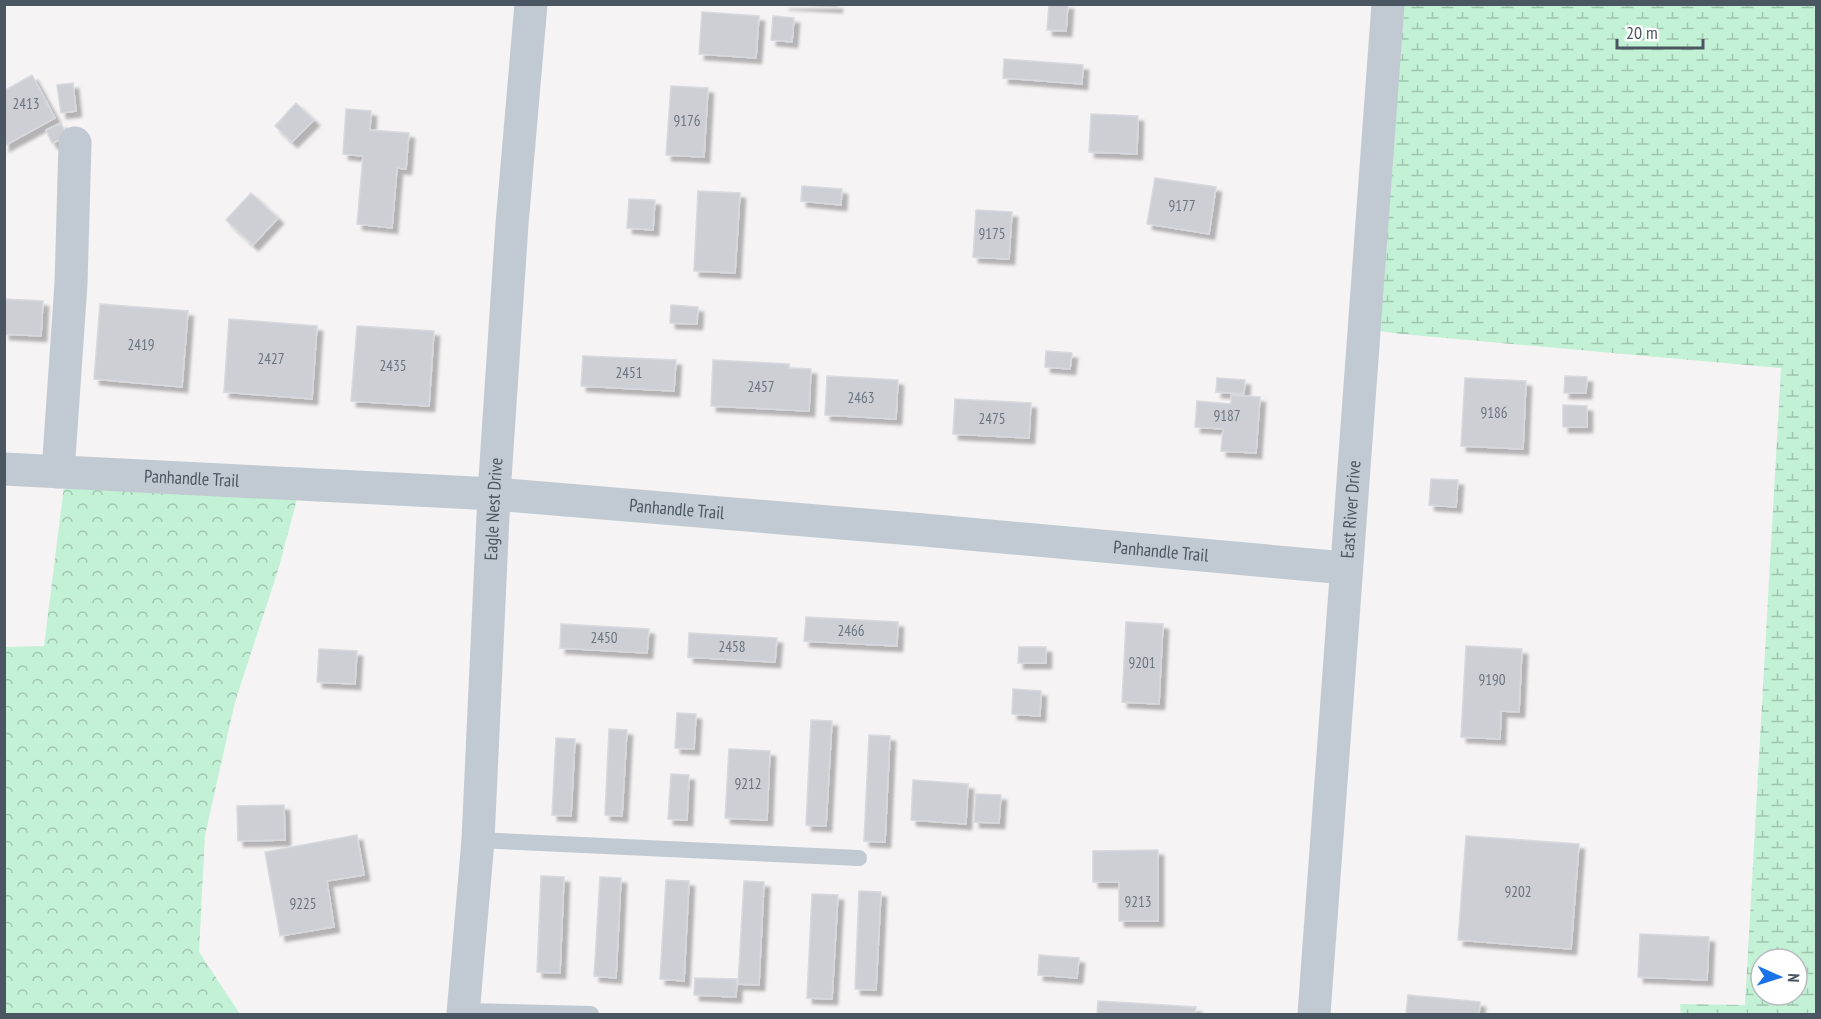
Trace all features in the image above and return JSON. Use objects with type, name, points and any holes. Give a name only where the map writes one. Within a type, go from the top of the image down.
[{"type":"street","name":"Eagle Nest Drive","points":[[463,1013],[478,840],[494,494],[512,224],[531,4]]},
{"type":"street","name":"East River Drive","points":[[1314,1014],[1388,4]]},
{"type":"street","points":[[58,472],[70,284],[75,143]]},
{"type":"street","name":"Panhandle Trail","points":[[4,469],[494,494],[913,528],[1345,568]]},
{"type":"lane","points":[[478,840],[859,858]]},
{"type":"lane","points":[[463,1013],[591,1014]]},
{"type":"green space","points":[[1404,5],[1816,5],[1816,1014],[1681,1014],[1680,1004],[1745,1005],[1781,368],[1380,331]]},
{"type":"green space","points":[[64,486],[297,499],[279,567],[235,702],[205,835],[199,952],[240,1014],[5,1014],[4,647],[44,646]]},
{"type":"building","points":[[783,4],[837,4],[837,7]]},
{"type":"building","points":[[1049,4],[1068,4],[1066,31],[1047,30]]},
{"type":"building","points":[[702,12],[759,16],[756,58],[699,54]]},
{"type":"building","points":[[773,16],[794,18],[792,42],[771,40]]},
{"type":"building","points":[[1004,59],[1083,65],[1082,84],[1003,78]]},
{"type":"building","points":[[32,75],[55,118],[4,146],[4,91]]},
{"type":"building","points":[[73,83],[76,111],[61,113],[57,85]]},
{"type":"building","points":[[671,86],[708,88],[704,157],[666,155]]},
{"type":"building","points":[[296,103],[314,120],[292,142],[275,126]]},
{"type":"building","points":[[346,109],[371,111],[370,130],[409,133],[406,169],[397,168],[392,228],[357,224],[363,156],[343,154]]},
{"type":"building","points":[[1091,114],[1138,116],[1137,154],[1089,152]]},
{"type":"building","points":[[61,123],[67,137],[52,143],[46,130]]},
{"type":"building","points":[[1155,178],[1216,187],[1209,234],[1147,224]]},
{"type":"building","points":[[802,186],[842,189],[841,205],[801,201]]},
{"type":"building","points":[[698,191],[740,193],[735,273],[694,271]]},
{"type":"building","points":[[251,193],[278,218],[253,245],[226,220]]},
{"type":"building","points":[[629,199],[655,200],[653,230],[627,228]]},
{"type":"building","points":[[976,210],[1012,212],[1009,259],[973,257]]},
{"type":"building","points":[[4,299],[43,301],[41,336],[4,334]]},
{"type":"building","points":[[100,304],[188,311],[182,387],[94,379]]},
{"type":"building","points":[[671,305],[698,307],[697,324],[670,323]]},
{"type":"building","points":[[229,319],[317,326],[312,399],[224,392]]},
{"type":"building","points":[[357,326],[434,331],[429,406],[351,401]]},
{"type":"building","points":[[1046,351],[1072,353],[1070,369],[1045,367]]},
{"type":"building","points":[[583,356],[676,360],[674,391],[581,386]]},
{"type":"building","points":[[713,360],[789,364],[789,368],[811,369],[809,411],[711,406]]},
{"type":"building","points":[[827,376],[898,380],[896,419],[825,415]]},
{"type":"building","points":[[1565,376],[1587,377],[1586,393],[1564,393]]},
{"type":"building","points":[[1217,378],[1245,380],[1244,394],[1216,392]]},
{"type":"building","points":[[1465,378],[1526,381],[1523,449],[1461,446]]},
{"type":"building","points":[[1231,395],[1260,397],[1256,453],[1221,451],[1223,429],[1195,427],[1197,401],[1231,404]]},
{"type":"building","points":[[955,399],[1031,403],[1029,438],[953,434]]},
{"type":"building","points":[[1563,405],[1587,406],[1587,427],[1563,427]]},
{"type":"building","points":[[1431,479],[1458,480],[1456,507],[1429,505]]},
{"type":"building","points":[[806,617],[898,622],[897,646],[804,641]]},
{"type":"building","points":[[1126,622],[1163,624],[1159,704],[1122,702]]},
{"type":"building","points":[[561,624],[649,629],[647,653],[560,648]]},
{"type":"building","points":[[689,633],[777,638],[775,662],[688,657]]},
{"type":"building","points":[[1466,646],[1522,649],[1519,712],[1501,711],[1500,739],[1461,737]]},
{"type":"building","points":[[1019,647],[1046,647],[1046,663],[1018,663]]},
{"type":"building","points":[[319,649],[357,651],[355,684],[317,682]]},
{"type":"building","points":[[1013,689],[1041,691],[1040,716],[1012,714]]},
{"type":"building","points":[[677,713],[696,714],[694,749],[675,748]]},
{"type":"building","points":[[811,720],[832,721],[826,826],[806,825]]},
{"type":"building","points":[[609,729],[627,730],[622,816],[605,815]]},
{"type":"building","points":[[869,735],[890,736],[885,842],[864,841]]},
{"type":"building","points":[[556,738],[575,739],[571,816],[552,815]]},
{"type":"building","points":[[729,749],[770,751],[767,820],[725,818]]},
{"type":"building","points":[[671,774],[689,775],[687,820],[668,819]]},
{"type":"building","points":[[913,780],[968,784],[966,824],[911,820]]},
{"type":"building","points":[[976,794],[1001,795],[999,823],[974,822]]},
{"type":"building","points":[[284,805],[285,840],[238,841],[237,806]]},
{"type":"building","points":[[357,835],[364,875],[327,881],[334,927],[280,936],[265,852]]},
{"type":"building","points":[[1466,836],[1579,844],[1571,949],[1458,940]]},
{"type":"building","points":[[1158,850],[1158,921],[1119,921],[1119,882],[1093,882],[1093,851]]},
{"type":"building","points":[[541,876],[564,877],[560,973],[537,972]]},
{"type":"building","points":[[600,877],[621,878],[616,978],[594,976]]},
{"type":"building","points":[[666,880],[689,881],[684,981],[660,979]]},
{"type":"building","points":[[744,881],[764,882],[759,985],[738,984]]},
{"type":"building","points":[[859,891],[881,892],[876,990],[855,989]]},
{"type":"building","points":[[812,894],[838,895],[832,999],[807,998]]},
{"type":"building","points":[[1640,934],[1709,937],[1707,980],[1638,977]]},
{"type":"building","points":[[1039,955],[1079,958],[1077,978],[1038,975]]},
{"type":"building","points":[[695,978],[737,979],[736,997],[694,995]]},
{"type":"building","points":[[1408,995],[1480,1002],[1479,1014],[1406,1014]]},
{"type":"building","points":[[1098,1001],[1196,1007],[1195,1014],[1097,1014]]}]
